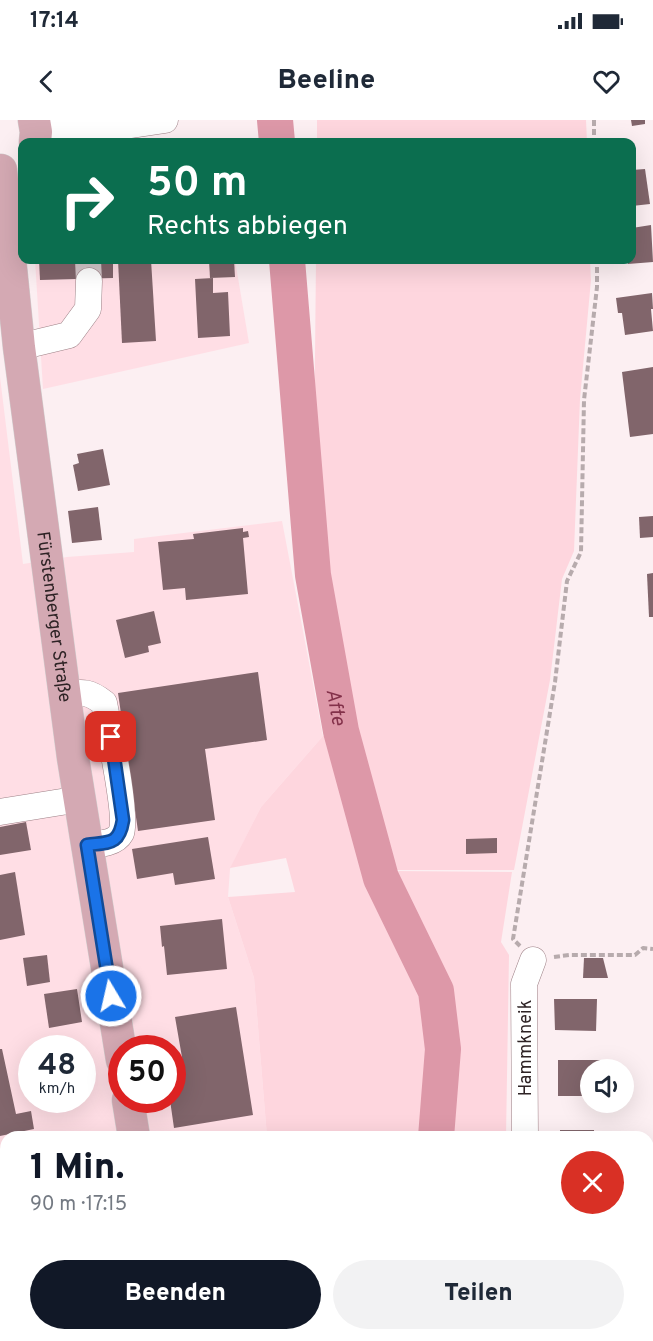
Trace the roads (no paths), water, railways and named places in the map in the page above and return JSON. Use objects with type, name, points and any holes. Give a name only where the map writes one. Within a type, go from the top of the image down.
[{"type":"main road","name":"Fürstenberger Straße","points":[[8,167],[14,217],[19,346],[73,758],[118,1035]]},
{"type":"main road","points":[[130,1113],[133,1131]]},
{"type":"street","points":[[35,131],[119,135],[165,120]]},
{"type":"street","points":[[19,346],[69,335],[88,309],[88,281]]},
{"type":"street","points":[[65,695],[80,692],[94,696],[105,703],[114,754],[123,820],[121,833],[113,841],[87,845]]},
{"type":"street","points":[[0,812],[80,799]]},
{"type":"street","name":"Hammkneik","points":[[525,1131],[525,984],[533,960]]},
{"type":"waterway","name":"Afte","points":[[275,120],[277,138]]},
{"type":"waterway","name":"Afte","points":[[287,264],[313,575],[341,731],[381,878],[436,991],[443,1049],[436,1131]]},
{"type":"tunnel","points":[[88,264],[89,281]]}]
